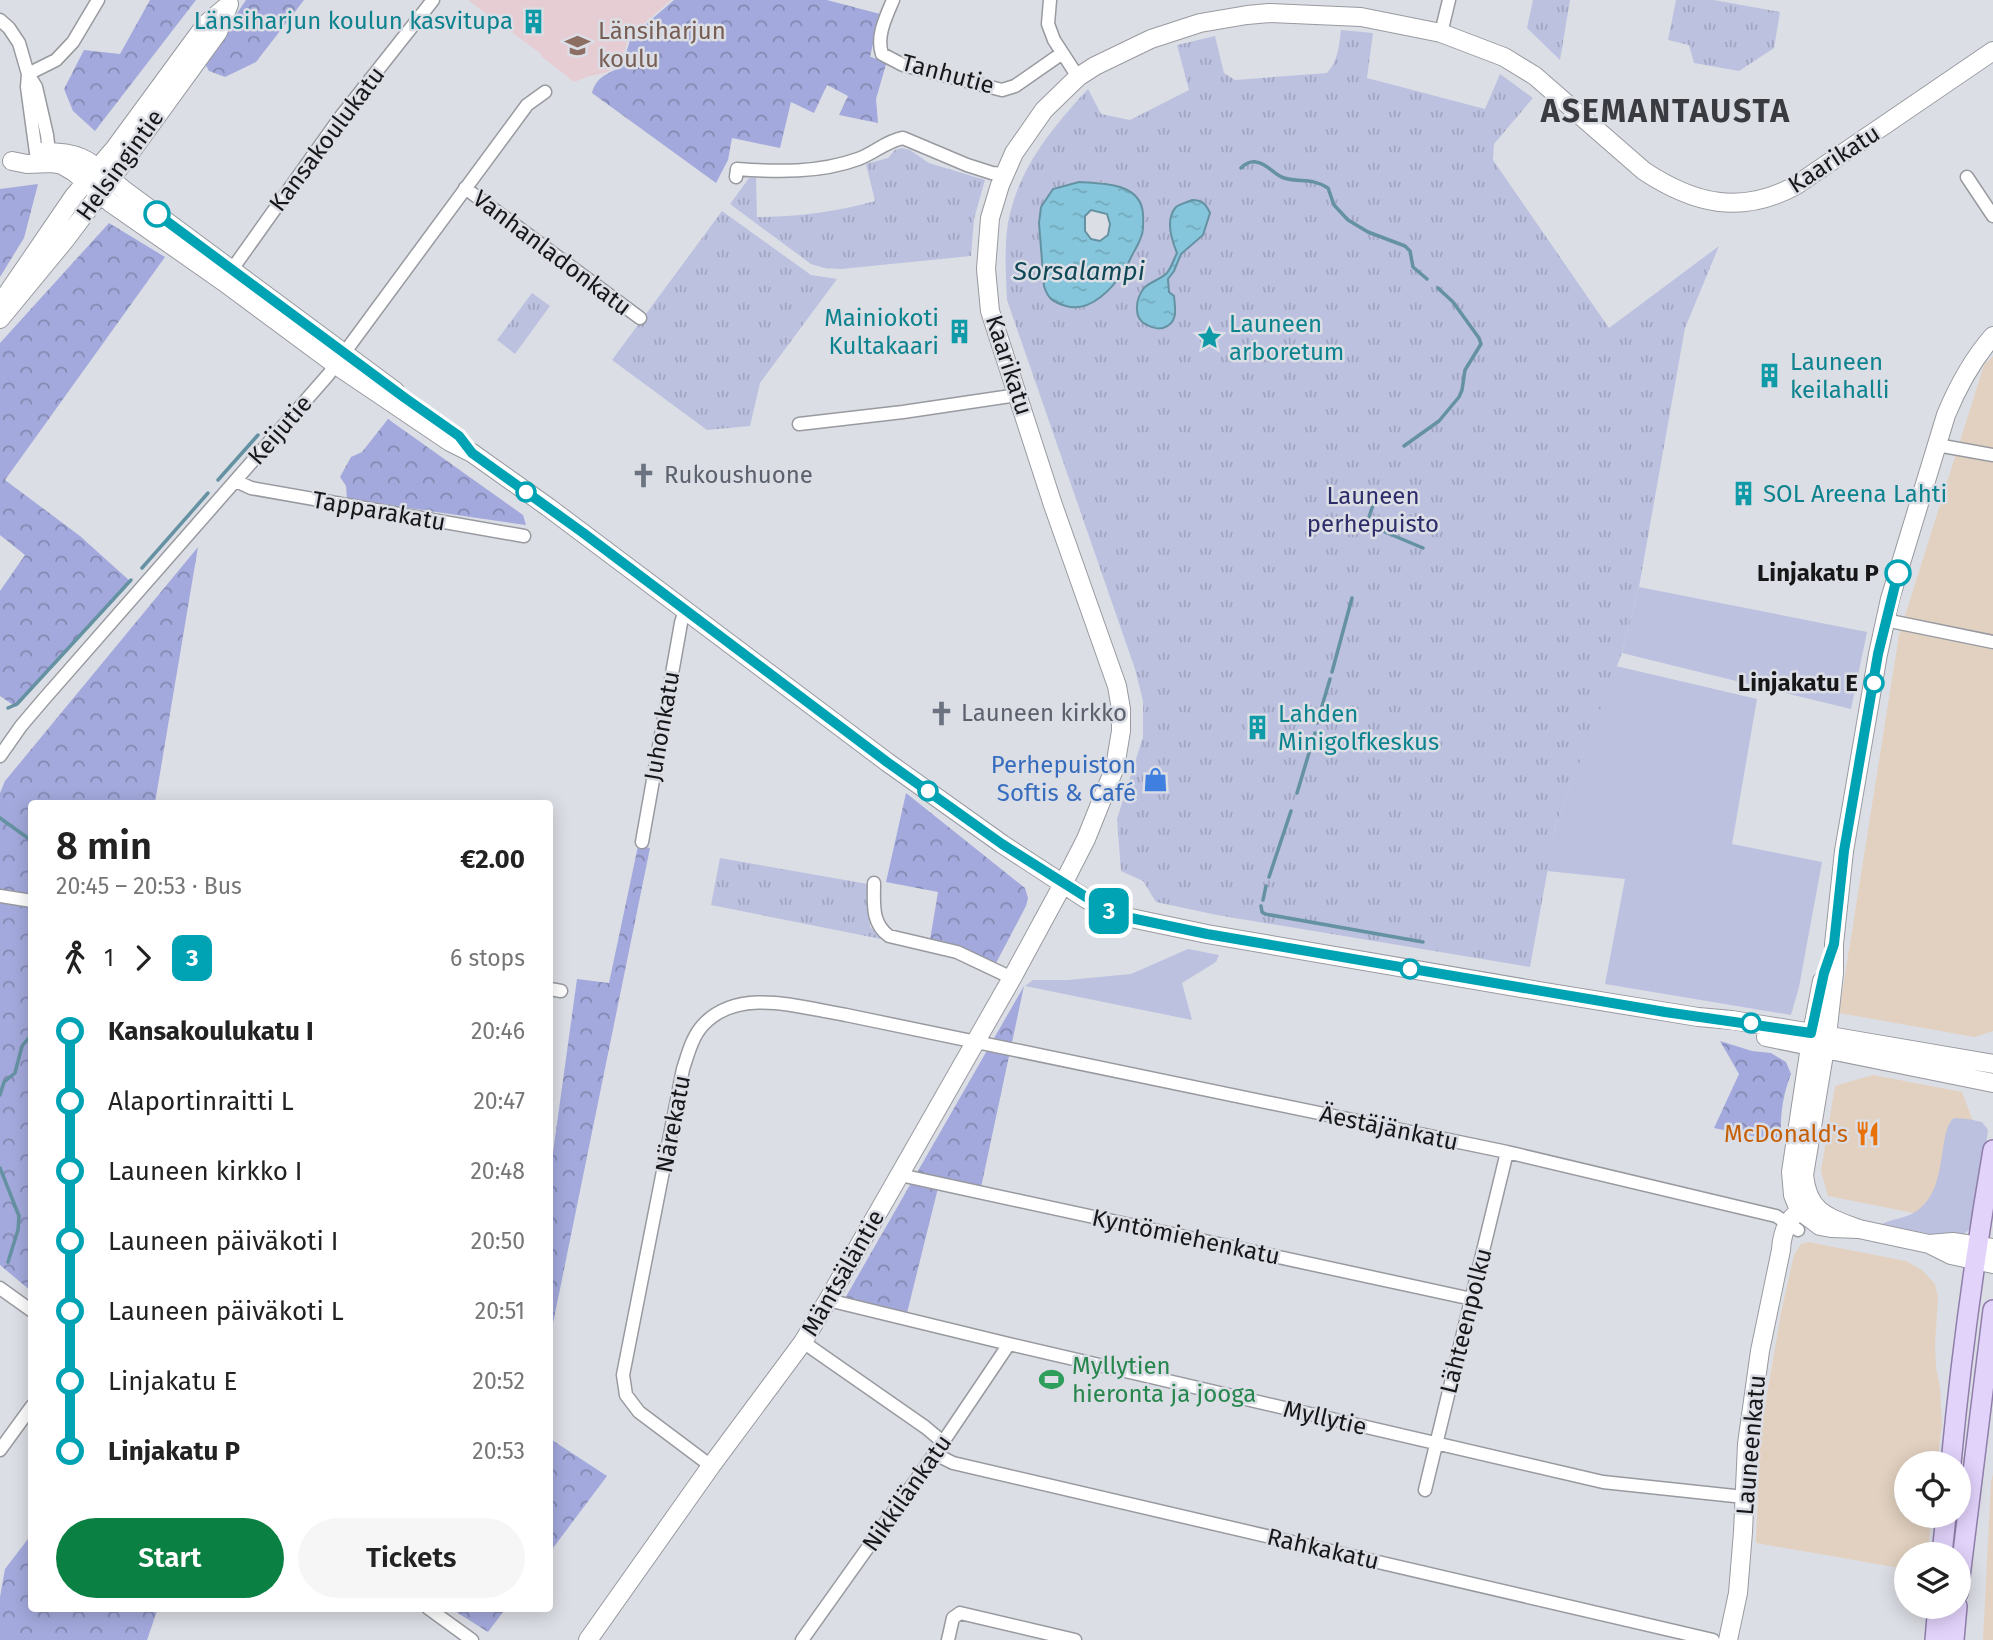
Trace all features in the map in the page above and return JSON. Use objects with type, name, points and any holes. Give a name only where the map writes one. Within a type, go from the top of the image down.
[{"type":"main road","points":[[1952,1451],[1959,1381],[1984,1254],[1993,1150]]},
{"type":"main road","points":[[1964,1542],[1993,1310]]},
{"type":"main road","points":[[1935,1640],[1937,1619]]},
{"type":"main road","points":[[1954,1640],[1956,1619]]},
{"type":"street","points":[[29,74],[56,60],[73,42],[98,0]]},
{"type":"street","name":"Kansakoulukatu","points":[[228,276],[339,119],[433,0]]},
{"type":"street","name":"Tanhutie","points":[[893,0],[882,30],[880,46],[882,54],[903,65],[1002,90],[1015,86],[1061,54]]},
{"type":"street","points":[[1050,0],[1048,24],[1061,54],[1078,77]]},
{"type":"street","points":[[1441,33],[1449,0]]},
{"type":"street","name":"Helsingintie","points":[[0,319],[65,240],[146,108],[206,24],[231,2]]},
{"type":"street","name":"Kaarikatu","points":[[1063,884],[1096,815],[1115,767],[1121,730],[1121,709],[1110,664],[1053,505],[995,330],[990,312],[986,269],[990,218],[1014,153],[1044,110],[1078,77],[1151,38],[1200,23],[1247,15],[1270,7],[1361,17],[1441,33],[1504,57],[1535,76],[1659,181],[1695,198],[1725,203],[1768,198],[1795,186],[1993,51]]},
{"type":"street","points":[[0,20],[19,43],[36,87],[47,135],[43,156]]},
{"type":"street","name":"Keijutie","points":[[0,756],[44,699],[340,359],[527,106],[545,92]]},
{"type":"street","points":[[736,177],[737,169],[804,170],[834,166],[859,159],[903,138],[967,165],[992,173],[1006,174]]},
{"type":"street","points":[[43,156],[99,181],[450,442],[472,453],[582,532],[887,762],[1002,844],[1105,909],[1126,917],[1207,934],[1698,1017],[1732,1020],[1993,1083]]},
{"type":"street","points":[[6,162],[27,164],[43,156]]},
{"type":"street","points":[[1967,177],[1993,216]]},
{"type":"street","name":"Helsingintie","points":[[0,304],[74,196],[99,181]]},
{"type":"street","name":"Vanhanladonkatu","points":[[465,188],[640,318]]},
{"type":"street","points":[[1984,1254],[1953,1242],[1929,1244],[1859,1229],[1824,1215],[1802,1217],[1818,1041],[1834,973],[1834,944],[1844,851],[1885,620],[1955,391],[1993,336]]},
{"type":"street","points":[[799,424],[1018,395]]},
{"type":"street","points":[[1937,445],[1993,456]]},
{"type":"street","name":"Tapparakatu","points":[[236,481],[251,488],[524,536]]},
{"type":"street","name":"Juhonkatu","points":[[642,842],[685,610]]},
{"type":"street","points":[[1885,620],[1993,642]]},
{"type":"street","points":[[874,883],[876,922],[889,936],[957,952],[1012,978]]},
{"type":"street","name":"Mäntsäläntie","points":[[588,1640],[803,1342],[1063,884]]},
{"type":"street","points":[[0,896],[28,900]]},
{"type":"street","name":"Närekatu","points":[[711,1466],[639,1412],[631,1404],[624,1385],[625,1362],[683,1069],[691,1043],[701,1026],[716,1013],[735,1004],[763,1001],[975,1043]]},
{"type":"street","points":[[1818,1041],[1993,1064]]},
{"type":"street","name":"Äestäjänkatu","points":[[975,1043],[1507,1153],[1776,1216],[1802,1217]]},
{"type":"street","name":"Lähteenpolku","points":[[1425,1490],[1507,1153]]},
{"type":"street","name":"Kyntömiehenkatu","points":[[900,1175],[1472,1299]]},
{"type":"street","name":"Launeenkatu","points":[[1728,1640],[1738,1593],[1747,1444],[1756,1382],[1782,1238],[1802,1217]]},
{"type":"street","points":[[0,1288],[28,1308]]},
{"type":"street","name":"Myllytie","points":[[828,1300],[1009,1345],[1603,1482],[1744,1497]]},
{"type":"street","points":[[803,1342],[943,1442]]},
{"type":"street","name":"Nikkilänkatu","points":[[802,1640],[1009,1345]]},
{"type":"street","points":[[0,1450],[28,1412]]},
{"type":"street","name":"Rahkakatu","points":[[935,1454],[953,1463],[1713,1640]]},
{"type":"street","points":[[434,1612],[472,1640]]},
{"type":"street","points":[[948,1640],[953,1618],[960,1613],[1075,1640]]},
{"type":"shaded area","name":"Länsiharjun koulu","points":[[468,0],[671,0],[629,37],[622,59],[614,68],[574,82],[540,53]]},
{"type":"shaded area","points":[[1993,356],[1993,1031],[1975,1037],[1839,1013],[1899,635],[1984,365]]},
{"type":"shaded area","points":[[1873,1075],[1962,1092],[1976,1129],[1949,1220],[1828,1196],[1821,1171],[1835,1086]]},
{"type":"shaded area","points":[[1808,1242],[1906,1261],[1922,1270],[1935,1284],[1938,1297],[1936,1367],[1942,1424],[1939,1451],[1894,1451],[1894,1528],[1930,1528],[1929,1542],[1894,1542],[1894,1567],[1756,1543],[1760,1436],[1781,1313],[1794,1255],[1801,1244]]},
{"type":"shaded area","points":[[1993,1474],[1993,1640],[1983,1640],[1991,1482]]},
{"type":"green space","points":[[150,0],[196,0],[95,131],[73,111],[64,89],[84,50],[120,54]]},
{"type":"green space","points":[[246,0],[304,0],[256,62],[225,77],[209,71],[204,62]]},
{"type":"green space","points":[[674,0],[827,0],[880,14],[870,57],[887,61],[876,99],[878,123],[839,115],[848,96],[827,85],[814,113],[791,102],[780,148],[732,138],[728,160],[716,183],[592,93],[600,79],[622,67],[631,37]]},
{"type":"green space","points":[[1533,0],[1570,0],[1560,60],[1527,28]]},
{"type":"green space","points":[[1676,0],[1714,0],[1780,12],[1774,48],[1739,71],[1694,63],[1689,45],[1668,40]]},
{"type":"green space","name":"Launeen perhepuisto","points":[[1341,30],[1373,33],[1367,78],[1485,109],[1500,74],[1533,98],[1494,144],[1493,160],[1609,328],[1719,246],[1685,328],[1639,587],[1622,653],[1556,824],[1530,967],[1217,915],[1156,902],[1143,881],[1121,871],[1117,819],[1143,737],[1143,701],[1135,669],[1007,300],[1006,242],[1013,203],[1038,151],[1061,119],[1088,89],[1101,114],[1130,120],[1189,90],[1177,45],[1215,36],[1224,73],[1235,80],[1327,73],[1336,58]],"holes":[[[1093,182],[1105,182],[1125,190],[1134,196],[1143,214],[1141,239],[1111,289],[1043,268],[1039,223]],[[1192,200],[1203,235],[1181,254],[1168,279],[1169,293],[1174,296],[1175,307],[1144,289],[1168,272],[1177,253],[1171,240],[1176,208]]]},
{"type":"green space","points":[[895,150],[910,150],[929,163],[985,180],[974,219],[971,256],[841,269],[824,268],[811,264],[730,204],[749,178],[756,177],[757,217],[816,213],[875,201],[866,164],[888,158]]},
{"type":"green space","points":[[38,184],[24,238],[0,277],[0,189]]},
{"type":"green space","points":[[722,211],[811,275],[837,279],[760,383],[750,426],[707,430],[612,360]]},
{"type":"green space","points":[[109,223],[165,257],[5,480],[80,536],[131,582],[16,707],[0,696],[0,591],[25,555],[0,535],[0,343]]},
{"type":"green space","points":[[532,293],[550,306],[515,354],[497,340]]},
{"type":"green space","points":[[388,419],[523,515],[526,525],[347,499],[346,486],[340,477],[351,457],[362,452]]},
{"type":"green space","points":[[198,547],[156,800],[28,800],[28,1288],[0,1265],[0,793],[5,781]]},
{"type":"green space","points":[[1639,587],[1867,632],[1851,709],[1622,653]]},
{"type":"green space","points":[[1616,666],[1757,699],[1732,844],[1822,862],[1799,987],[1791,1015],[1605,984],[1625,879],[1547,871],[1556,824]]},
{"type":"green space","points":[[906,793],[1025,888],[1028,898],[1026,906],[995,965],[930,940],[938,892],[886,882]]},
{"type":"green space","points":[[638,846],[650,848],[553,1323],[553,1152],[577,979],[609,983]]},
{"type":"green space","points":[[720,858],[868,884],[870,927],[886,940],[711,905]]},
{"type":"green space","points":[[1188,949],[1219,955],[1216,962],[1182,983],[1192,1020],[1025,986],[1033,980],[1068,980],[1131,974]]},
{"type":"green space","points":[[1024,986],[980,1192],[939,1184],[907,1313],[844,1300]]},
{"type":"green space","points":[[1720,1041],[1752,1051],[1771,1053],[1786,1062],[1791,1074],[1782,1107],[1781,1142],[1714,1128],[1739,1074]]},
{"type":"green space","points":[[1954,1118],[1982,1122],[1988,1130],[1980,1195],[1972,1226],[1954,1239],[1882,1224],[1914,1213],[1928,1200],[1939,1175],[1946,1135]]},
{"type":"green space","points":[[553,1441],[607,1476],[553,1548]]},
{"type":"green space","points":[[28,1539],[28,1612],[157,1612],[147,1640],[0,1640],[0,1597],[5,1569]]},
{"type":"green space","points":[[456,1612],[503,1612],[488,1632]]},
{"type":"water","name":"Sorsalampi","points":[[1079,182],[1109,184],[1136,196],[1141,204],[1142,233],[1126,267],[1108,291],[1084,306],[1058,303],[1049,297],[1044,286],[1039,223],[1041,207],[1053,189]],"holes":[[[1091,210],[1107,214],[1110,224],[1108,235],[1100,241],[1091,239],[1085,231],[1085,216]]]},
{"type":"water","points":[[1192,200],[1203,203],[1210,213],[1203,235],[1181,254],[1168,279],[1169,292],[1174,296],[1174,319],[1168,326],[1153,328],[1139,318],[1139,298],[1144,288],[1170,269],[1177,253],[1171,218],[1176,207]]},
{"type":"waterway","points":[[1241,168],[1249,162],[1260,163],[1284,178],[1316,182],[1328,188],[1334,205],[1348,220],[1368,232],[1405,246],[1410,251],[1413,267],[1427,279]]},
{"type":"waterway","points":[[1404,446],[1439,421],[1459,397],[1465,370],[1481,344],[1453,302],[1438,288]]},
{"type":"waterway","points":[[218,480],[258,435]]},
{"type":"waterway","points":[[142,568],[208,493]]},
{"type":"waterway","points":[[1366,526],[1374,502]]},
{"type":"waterway","points":[[1366,524],[1423,548]]},
{"type":"waterway","points":[[8,708],[17,704],[131,580]]},
{"type":"waterway","points":[[1332,672],[1352,598]]},
{"type":"waterway","points":[[1317,723],[1330,679]]},
{"type":"waterway","points":[[1312,743],[1315,733]]},
{"type":"waterway","points":[[1297,793],[1309,753]]},
{"type":"waterway","points":[[1269,877],[1291,811]]},
{"type":"waterway","points":[[0,818],[28,838]]},
{"type":"waterway","points":[[1263,900],[1266,886]]},
{"type":"waterway","points":[[1261,906],[1265,914],[1423,942]]},
{"type":"waterway","points":[[0,1095],[4,1082],[15,1073],[22,1046],[28,1039]]},
{"type":"waterway","points":[[0,1168],[19,1216],[18,1230],[8,1262]]},
{"type":"bus line","name":"3","points":[[157,214],[459,436],[472,453],[582,532],[887,762],[1002,844],[1105,909],[1126,917],[1207,934],[1665,1012],[1811,1033],[1824,973],[1834,944],[1844,851],[1878,654],[1898,573]]},
{"type":"place","name":"Länsiharjun koulun kasvitupa","points":[[533,21]]},
{"type":"place","name":"Länsiharjun koulu","points":[[578,45]]},
{"type":"place","name":"Mainiokoti Kultakaari","points":[[959,332]]},
{"type":"place","name":"Launeen arboretum","points":[[1209,338]]},
{"type":"place","name":"Launeen keilahalli","points":[[1770,376]]},
{"type":"place","name":"Rukoushuone","points":[[644,475]]},
{"type":"place","name":"SOL Areena Lahti","points":[[1743,494]]},
{"type":"place","name":"Linjakatu P","points":[[1898,573]]},
{"type":"place","name":"Linjakatu E","points":[[1874,683]]},
{"type":"place","name":"Launeen kirkko","points":[[941,713]]},
{"type":"place","name":"Lahden Minigolfkeskus","points":[[1258,728]]},
{"type":"place","name":"Perhepuiston Softis & Café","points":[[1156,779]]},
{"type":"place","name":"McDonald's","points":[[1868,1134]]},
{"type":"place","name":"Myllytien hieronta ja jooga","points":[[1052,1380]]},
{"type":"district","name":"ASEMANTAUSTA","points":[[1666,111]]}]
